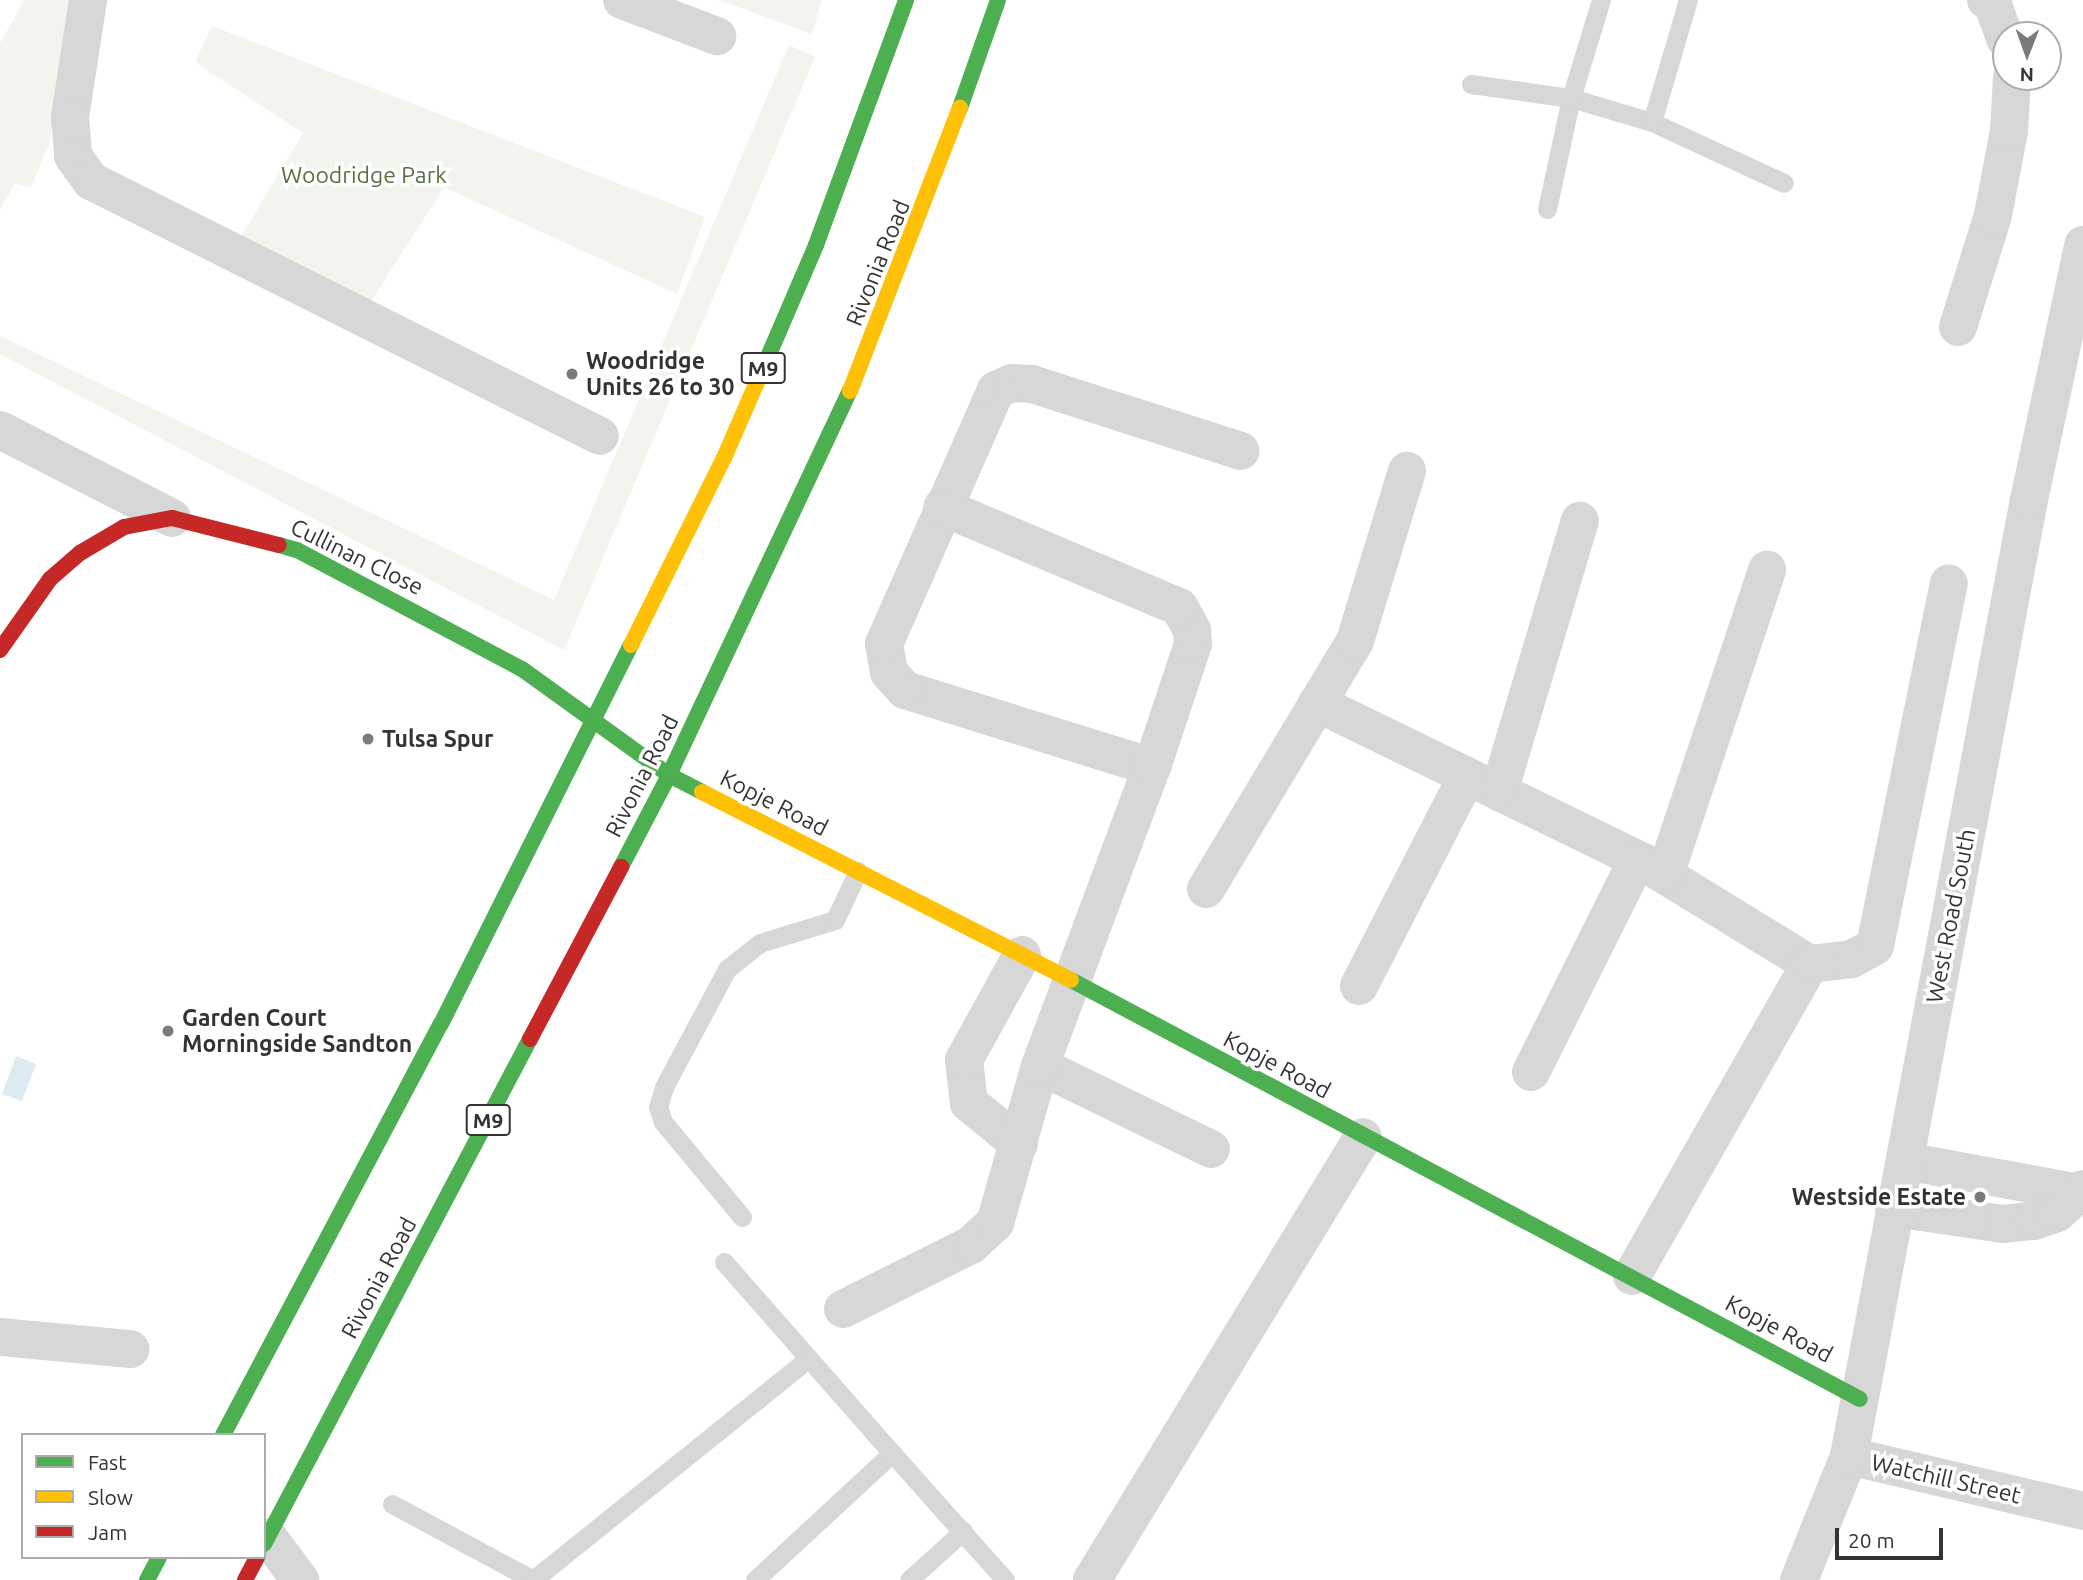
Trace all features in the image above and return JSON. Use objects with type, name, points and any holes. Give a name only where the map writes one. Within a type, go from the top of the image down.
[{"type":"main road","name":"M9","points":[[224,1433],[593,723],[724,458],[800,283],[906,0]]},
{"type":"main road","name":"Rivonia Road","points":[[266,1540],[669,775],[836,424],[919,222],[998,0]]},
{"type":"main road","name":"Cullinan Close","points":[[0,650],[50,579],[80,553],[124,527],[172,518],[297,550],[522,670],[669,775]]},
{"type":"main road","name":"Kopje Road","points":[[669,775],[1072,981],[1860,1399]]},
{"type":"main road","points":[[147,1580],[158,1559]]},
{"type":"main road","name":"Rivonia Road","points":[[245,1580],[256,1559]]},
{"type":"street","points":[[88,0],[70,118],[73,156],[91,181],[600,436]]},
{"type":"street","points":[[622,0],[717,36]]},
{"type":"street","points":[[1986,0],[1993,5],[1999,21]]},
{"type":"street","points":[[1958,327],[1993,215],[2009,131],[2011,91]]},
{"type":"street","name":"West Road South","points":[[1799,1580],[1849,1456],[2029,500],[2083,245]]},
{"type":"street","points":[[1152,767],[905,690],[896,683],[884,661],[884,644],[942,507],[996,390],[1013,383],[1032,384],[1241,450]]},
{"type":"street","points":[[0,430],[172,518]]},
{"type":"street","points":[[1206,889],[1355,641],[1407,471]]},
{"type":"street","points":[[843,1309],[971,1245],[995,1223],[1040,1066],[1152,767],[1193,644],[1187,617],[1179,607],[942,507]]},
{"type":"street","points":[[1359,986],[1483,784],[1580,521]]},
{"type":"street","points":[[1531,1072],[1651,867],[1767,570]]},
{"type":"street","points":[[1317,703],[1651,867],[1810,964],[1852,959],[1868,953],[1878,939],[1949,583]]},
{"type":"street","points":[[1019,1144],[969,1103],[964,1060],[1022,955]]},
{"type":"street","points":[[1632,1276],[1810,964]]},
{"type":"street","points":[[1040,1066],[1212,1149]]},
{"type":"street","points":[[1092,1580],[1363,1137]]},
{"type":"street","points":[[1905,1161],[2081,1191]]},
{"type":"street","points":[[1894,1208],[2003,1224],[2035,1221],[2057,1213],[2081,1191]]},
{"type":"street","points":[[0,1337],[131,1349]]},
{"type":"street","name":"Watchill Street","points":[[1849,1456],[2083,1511]]},
{"type":"street","points":[[266,1549],[300,1580]]},
{"type":"lane","points":[[1547,209],[1571,97],[1601,0]]},
{"type":"lane","points":[[1652,122],[1688,0]]},
{"type":"lane","points":[[1471,84],[1571,97],[1652,122],[1784,183]]},
{"type":"lane","points":[[742,1217],[663,1122],[658,1107],[664,1087],[727,968],[760,943],[835,920],[858,871]]},
{"type":"lane","points":[[724,1262],[1005,1580]]},
{"type":"lane","points":[[392,1503],[532,1579],[809,1358]]},
{"type":"lane","points":[[755,1580],[892,1452]]},
{"type":"lane","points":[[909,1580],[963,1531]]},
{"type":"green space","points":[[25,0],[73,0],[49,144],[31,187],[15,184],[0,209],[0,43]]},
{"type":"green space","points":[[719,0],[822,0],[812,34]]},
{"type":"green space","name":"Woodridge Park","points":[[212,26],[705,217],[677,294],[444,187],[370,303],[239,240],[303,133],[195,62]]},
{"type":"green space","points":[[789,45],[815,57],[564,650],[0,354],[0,336],[554,600]]},
{"type":"shaded area","points":[[16,1056],[36,1064],[22,1101],[2,1094]]},
{"type":"traffic: fast","points":[[764,366],[816,245],[906,0]]},
{"type":"traffic: fast","points":[[960,108],[998,0]]},
{"type":"traffic: fast","points":[[621,867],[669,775],[850,391]]},
{"type":"traffic: fast","points":[[279,545],[297,550],[522,669],[669,775],[702,792]]},
{"type":"traffic: fast","points":[[224,1433],[441,1024],[631,645]]},
{"type":"traffic: fast","points":[[1071,980],[1860,1399]]},
{"type":"traffic: fast","points":[[266,1540],[530,1039]]},
{"type":"traffic: fast","points":[[147,1580],[158,1559]]},
{"type":"traffic: slow","points":[[850,391],[960,108]]},
{"type":"traffic: slow","points":[[631,645],[724,458],[764,366]]},
{"type":"traffic: slow","points":[[702,792],[1071,980]]},
{"type":"traffic: jam","points":[[0,650],[50,579],[80,553],[124,527],[172,518],[279,545]]},
{"type":"traffic: jam","points":[[530,1039],[621,867]]},
{"type":"traffic: jam","points":[[245,1580],[256,1559]]},
{"type":"place","name":"Woodridge Units 26 to 30","points":[[572,374]]},
{"type":"place","name":"Tulsa Spur","points":[[368,739]]},
{"type":"place","name":"Garden Court Morningside Sandton","points":[[168,1031]]},
{"type":"place","name":"Westside Estate","points":[[1980,1197]]}]
